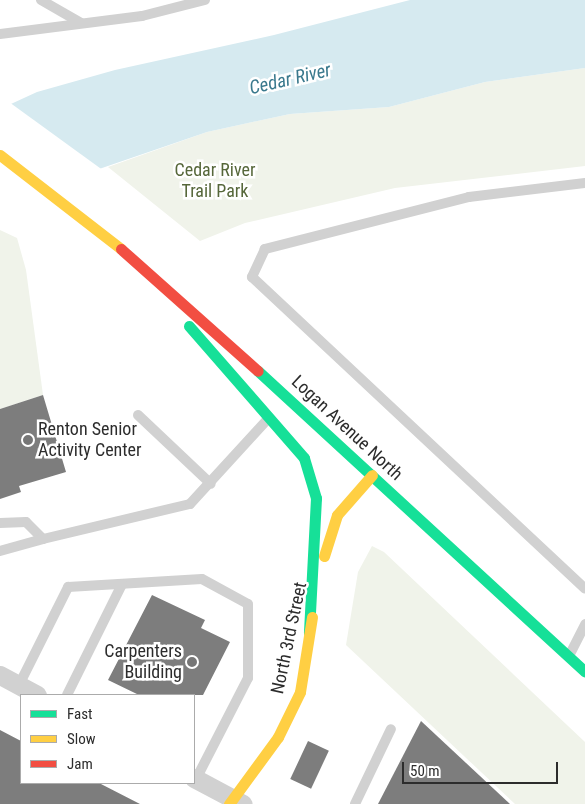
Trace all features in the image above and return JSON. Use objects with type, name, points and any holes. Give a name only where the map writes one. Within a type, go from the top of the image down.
[{"type":"main road","name":"Logan Avenue North","points":[[0,155],[81,215],[115,243],[372,475],[585,672]]},
{"type":"main road","points":[[115,243],[304,458],[316,498],[310,633]]},
{"type":"main road","name":"North 3rd Street","points":[[236,802],[278,736],[300,692],[331,527],[346,503],[372,475]]},
{"type":"street","points":[[0,675],[35,694]]},
{"type":"street","points":[[195,779],[236,802]]},
{"type":"lane","points":[[42,0],[81,23]]},
{"type":"lane","points":[[0,34],[142,16],[205,0]]},
{"type":"lane","points":[[585,183],[469,197],[265,249],[252,277],[585,588]]},
{"type":"lane","points":[[138,415],[211,484]]},
{"type":"lane","points":[[0,551],[190,504],[211,484],[268,418]]},
{"type":"lane","points":[[0,523],[26,522],[43,539]]},
{"type":"lane","points":[[19,686],[68,587],[202,579],[248,604],[248,678],[195,779]]},
{"type":"lane","points":[[67,694],[122,584]]},
{"type":"lane","points":[[569,656],[585,624]]},
{"type":"lane","points":[[355,804],[391,729]]},
{"type":"green space","name":"Cedar River Trail Park","points":[[585,68],[585,166],[395,188],[245,223],[200,241],[108,167],[207,132],[290,114],[389,107],[485,82]]},
{"type":"green space","points":[[0,230],[17,238],[26,270],[43,395],[0,409]]},
{"type":"green space","points":[[372,546],[384,552],[585,742],[585,804],[515,804],[346,645],[358,572]]},
{"type":"water","name":"Cedar River","points":[[410,0],[585,0],[585,68],[485,82],[389,107],[290,114],[207,132],[0,203],[0,109],[37,92],[115,70],[274,35]]},
{"type":"pier","points":[[9,102],[104,171],[0,206],[0,107]]},
{"type":"building","name":"Renton Senior Activity Center","points":[[43,395],[66,472],[19,486],[21,492],[0,499],[0,409]]},
{"type":"building","name":"Carpenters Building","points":[[152,595],[205,620],[201,628],[230,642],[203,695],[137,694],[108,680]]},
{"type":"building","points":[[421,721],[510,804],[378,804]]},
{"type":"building","points":[[0,730],[20,740],[20,784],[101,784],[140,804],[0,804]]},
{"type":"building","points":[[308,741],[329,751],[311,789],[290,779]]},
{"type":"traffic: fast","points":[[189,326],[304,458],[316,498],[309,633]]},
{"type":"traffic: fast","points":[[258,371],[585,672]]},
{"type":"traffic: slow","points":[[0,155],[121,249]]},
{"type":"traffic: slow","points":[[324,556],[337,515],[372,475]]},
{"type":"traffic: slow","points":[[229,804],[278,737],[300,692],[312,617]]},
{"type":"traffic: jam","points":[[121,249],[258,371]]},
{"type":"place","name":"Renton Senior Activity Center","points":[[28,440]]},
{"type":"place","name":"Carpenters Building","points":[[192,662]]}]
